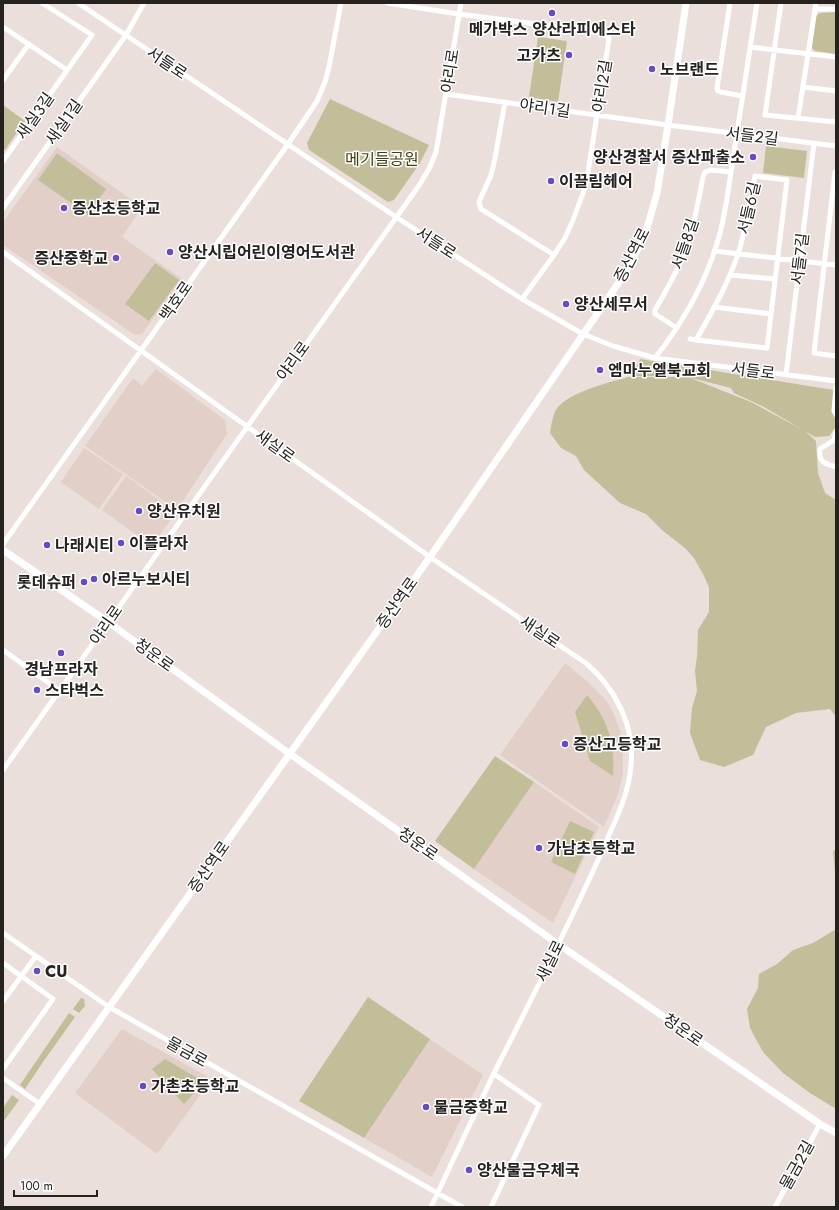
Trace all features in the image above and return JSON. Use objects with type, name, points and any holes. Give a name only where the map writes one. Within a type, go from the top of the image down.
[{"type":"street","name":"새실3길","points":[[3,161],[92,35],[42,3]]},
{"type":"street","name":"서들로","points":[[78,3],[396,217],[522,299],[583,334],[613,346],[655,358],[836,381]]},
{"type":"street","name":"새실1길","points":[[3,208],[126,35],[144,3]]},
{"type":"street","name":"백호로","points":[[3,544],[288,144],[317,101],[325,82],[329,67],[341,3]]},
{"type":"street","points":[[387,3],[404,4],[459,14]]},
{"type":"street","name":"야리로","points":[[3,770],[420,184],[432,162],[437,144],[461,3]]},
{"type":"street","name":"증산역로","points":[[3,1156],[430,557],[626,272],[638,251],[657,193],[686,3]]},
{"type":"street","points":[[730,3],[717,88],[718,91],[721,92],[742,96]]},
{"type":"street","name":"서들8길","points":[[655,358],[677,328],[691,304],[706,274],[714,251],[725,211],[756,3]]},
{"type":"street","points":[[781,3],[765,115],[836,122]]},
{"type":"street","points":[[798,118],[816,3]]},
{"type":"street","points":[[815,9],[836,9]]},
{"type":"street","name":"야리2길","points":[[459,14],[605,32],[609,39],[586,185],[565,238],[522,299]]},
{"type":"street","points":[[3,27],[67,70]]},
{"type":"street","points":[[3,80],[29,44]]},
{"type":"street","points":[[750,47],[836,57]]},
{"type":"street","points":[[803,87],[836,91]]},
{"type":"street","name":"야리1길","points":[[446,94],[668,125]]},
{"type":"street","points":[[505,102],[491,175],[479,202],[481,209],[554,255]]},
{"type":"street","name":"서들2길","points":[[668,125],[836,146]]},
{"type":"street","name":"서들7길","points":[[786,375],[814,144]]},
{"type":"street","name":"서들8길","points":[[677,328],[655,314],[655,310],[685,253],[693,226],[705,172],[710,170],[731,172]]},
{"type":"street","points":[[836,172],[814,353],[836,356]]},
{"type":"street","name":"서들6길","points":[[690,338],[696,340],[767,348],[787,180],[754,176],[744,234],[738,254],[730,275],[714,308],[696,340]]},
{"type":"street","name":"서들6길","points":[[714,251],[836,265]]},
{"type":"street","name":"새실로","points":[[3,252],[430,557],[592,668],[611,691],[624,714],[628,726],[632,764],[627,792],[617,818],[593,872],[431,1207]]},
{"type":"street","points":[[730,275],[776,279]]},
{"type":"street","points":[[714,308],[771,314]]},
{"type":"street","points":[[836,387],[834,411],[836,414]]},
{"type":"street","points":[[836,431],[834,440],[820,449],[819,456],[820,460],[828,465],[836,467]]},
{"type":"street","name":"청운로","points":[[3,550],[108,622],[290,754],[558,944],[820,1124],[836,1133]]},
{"type":"street","points":[[3,650],[60,691]]},
{"type":"street","name":"물금로","points":[[3,933],[109,1008],[462,1207]]},
{"type":"street","points":[[3,1002],[36,956]]},
{"type":"street","points":[[3,963],[53,999],[3,1069]]},
{"type":"street","points":[[491,1207],[539,1105],[494,1074]]},
{"type":"street","points":[[3,1078],[40,1104]]},
{"type":"street","name":"물금2길","points":[[775,1207],[820,1124]]},
{"type":"shaded area","points":[[57,147],[142,207],[122,237],[182,279],[142,334],[135,335],[3,245],[3,222]]},
{"type":"shaded area","points":[[156,369],[225,420],[227,434],[177,510],[85,446],[133,378],[142,386]]},
{"type":"shaded area","points":[[84,448],[123,474],[99,509],[61,482]]},
{"type":"shaded area","name":"양산유치원","points":[[126,476],[176,512],[152,546],[102,510]]},
{"type":"shaded area","name":"증산고등학교","points":[[565,663],[588,682],[606,700],[612,710],[620,730],[623,750],[623,774],[618,794],[604,827],[500,755]]},
{"type":"shaded area","name":"가남초등학교","points":[[534,782],[599,827],[553,923],[474,869]]},
{"type":"shaded area","name":"가촌초등학교","points":[[122,1029],[212,1079],[157,1154],[75,1093]]},
{"type":"shaded area","name":"물금중학교","points":[[430,1039],[483,1075],[432,1177],[364,1138]]},
{"type":"green space","points":[[836,12],[836,54],[815,51],[812,48],[816,16],[820,13]]},
{"type":"green space","points":[[538,37],[567,41],[558,102],[529,97]]},
{"type":"green space","name":"메기들공원","points":[[330,99],[429,145],[420,163],[394,200],[388,202],[309,150],[307,143]]},
{"type":"green space","points":[[3,105],[25,121],[5,150],[3,149]]},
{"type":"green space","points":[[766,146],[807,151],[804,178],[763,173]]},
{"type":"green space","points":[[57,153],[106,189],[88,215],[38,180]]},
{"type":"green space","points":[[155,263],[179,280],[149,321],[125,304]]},
{"type":"green space","points":[[640,359],[834,390],[832,412],[836,420],[836,427],[829,436],[815,437],[764,407],[734,393],[731,388],[684,376],[660,374],[655,376],[632,376]]},
{"type":"green space","points":[[628,377],[688,377],[751,402],[805,431],[816,441],[818,473],[825,493],[836,500],[836,717],[830,709],[796,713],[766,727],[753,755],[724,767],[700,760],[690,733],[692,708],[697,691],[695,671],[698,630],[709,612],[709,587],[704,576],[694,558],[685,548],[663,531],[646,514],[620,503],[584,470],[576,456],[561,448],[550,433],[554,414],[558,407],[566,400],[586,390]]},
{"type":"green space","points":[[587,695],[601,714],[609,733],[613,753],[613,776],[590,761],[575,712]]},
{"type":"green space","points":[[495,756],[534,782],[474,869],[435,841]]},
{"type":"green space","points":[[570,821],[594,832],[575,874],[551,862]]},
{"type":"green space","points":[[836,850],[836,885],[833,851]]},
{"type":"green space","points":[[836,929],[836,1109],[810,1093],[783,1073],[763,1052],[750,1028],[747,1009],[758,988],[759,974],[777,964],[793,950],[813,943]]},
{"type":"green space","points":[[368,997],[430,1039],[364,1138],[299,1101]]},
{"type":"green space","points":[[81,998],[84,999],[85,1006],[79,1013],[73,1009]]},
{"type":"green space","points":[[69,1013],[75,1017],[25,1089],[20,1085]]},
{"type":"green space","points":[[165,1059],[204,1082],[184,1104],[152,1069]]},
{"type":"green space","points":[[12,1095],[19,1100],[3,1122],[3,1108]]},
{"type":"place","name":"메가박스 양산라피에스타","points":[[552,13]]},
{"type":"place","name":"고카츠","points":[[569,55]]},
{"type":"place","name":"노브랜드","points":[[652,69]]},
{"type":"place","name":"양산경찰서 증산파출소","points":[[753,157]]},
{"type":"place","name":"이끌림헤어","points":[[551,181]]},
{"type":"place","name":"증산초등학교","points":[[64,208]]},
{"type":"place","name":"양산시립어린이영어도서관","points":[[170,252]]},
{"type":"place","name":"증산중학교","points":[[116,258]]},
{"type":"place","name":"양산세무서","points":[[566,304]]},
{"type":"place","name":"엠마누엘북교회","points":[[600,370]]},
{"type":"place","name":"양산유치원","points":[[139,511]]},
{"type":"place","name":"이플라자","points":[[121,543]]},
{"type":"place","name":"나래시티","points":[[47,545]]},
{"type":"place","name":"아르누보시티","points":[[94,579]]},
{"type":"place","name":"롯데슈퍼","points":[[84,582]]},
{"type":"place","name":"경남프라자","points":[[61,653]]},
{"type":"place","name":"스타벅스","points":[[37,690]]},
{"type":"place","name":"증산고등학교","points":[[565,744]]},
{"type":"place","name":"가남초등학교","points":[[539,848]]},
{"type":"place","name":"CU","points":[[37,971]]},
{"type":"place","name":"가촌초등학교","points":[[143,1086]]},
{"type":"place","name":"물금중학교","points":[[426,1107]]},
{"type":"place","name":"양산물금우체국","points":[[469,1170]]}]
